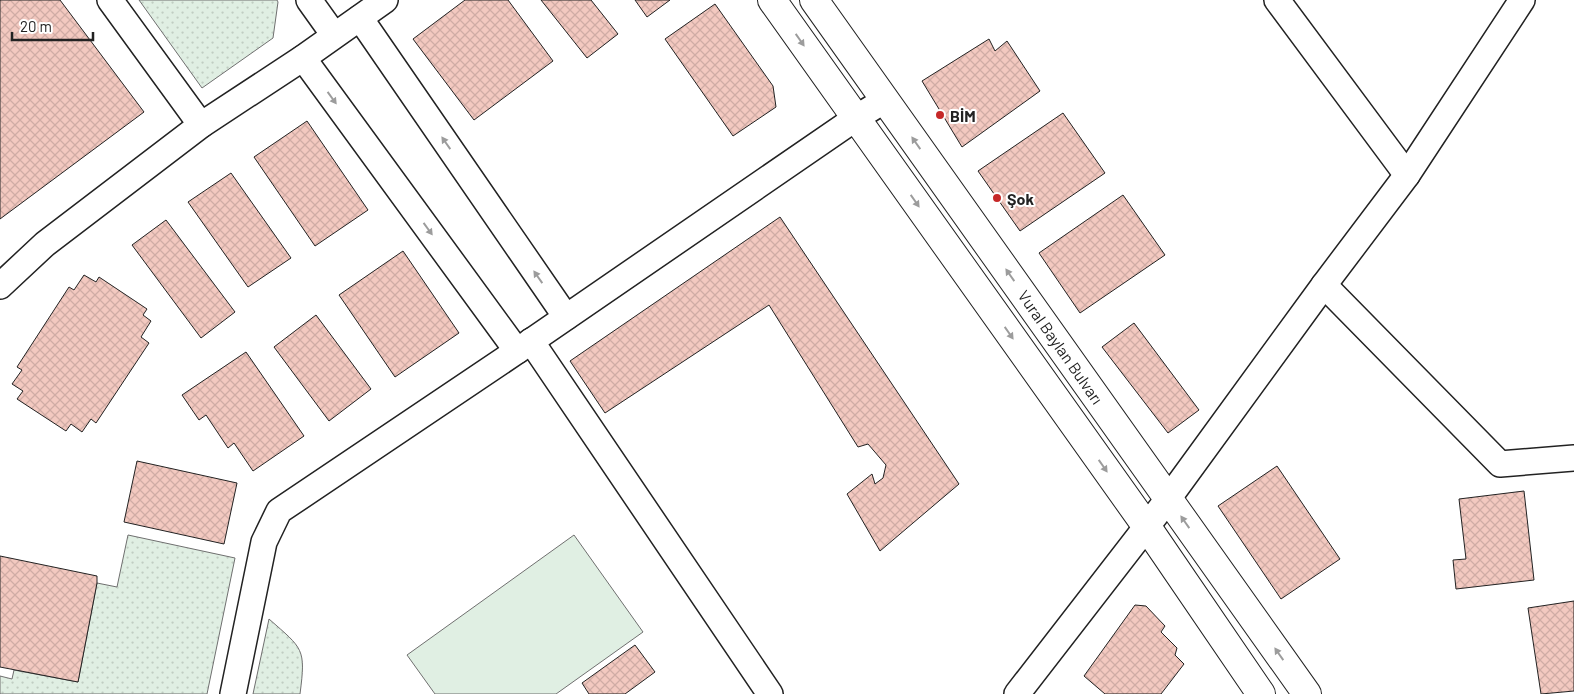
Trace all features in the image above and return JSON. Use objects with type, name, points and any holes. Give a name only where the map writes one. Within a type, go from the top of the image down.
[{"type":"main road","points":[[772,0],[1147,527],[1261,694]]},
{"type":"main road","name":"Vural Baylan Bulvarı","points":[[814,0],[1308,694]]},
{"type":"street","points":[[110,0],[201,126]]},
{"type":"street","points":[[310,0],[334,35]]},
{"type":"street","points":[[0,286],[45,244],[201,126],[303,58],[385,0]]},
{"type":"street","points":[[1277,0],[1407,175]]},
{"type":"street","points":[[1017,694],[1147,527],[1407,175],[1522,0]]},
{"type":"street","points":[[360,18],[566,317]]},
{"type":"street","points":[[303,58],[524,346],[770,694]]},
{"type":"street","points":[[232,694],[264,542],[279,511],[524,346],[856,118],[886,100]]},
{"type":"street","points":[[1324,285],[1500,464],[1574,458]]},
{"type":"green space","points":[[139,0],[277,0],[273,38],[202,88]]},
{"type":"green space","points":[[128,535],[235,558],[207,694],[0,694],[0,676],[12,679],[14,670],[78,682],[97,583],[117,587]]},
{"type":"green space","points":[[574,535],[643,632],[556,694],[435,694],[407,655]]},
{"type":"green space","points":[[269,619],[300,650],[302,679],[300,694],[253,694]]},
{"type":"building","points":[[0,0],[60,0],[144,112],[0,219]]},
{"type":"building","points":[[465,0],[508,0],[553,61],[474,120],[413,39]]},
{"type":"building","points":[[541,0],[591,0],[618,34],[587,58]]},
{"type":"building","points":[[635,0],[670,0],[647,17]]},
{"type":"building","points":[[715,4],[773,86],[776,107],[733,136],[665,39]]},
{"type":"building","points":[[989,39],[995,51],[1007,41],[1040,91],[962,147],[922,81]]},
{"type":"building","points":[[1063,113],[1105,173],[1020,231],[978,171]]},
{"type":"building","points":[[307,121],[368,210],[315,246],[254,157]]},
{"type":"building","points":[[231,173],[291,258],[248,287],[188,202]]},
{"type":"building","points":[[1123,195],[1165,255],[1080,313],[1039,253]]},
{"type":"building","points":[[780,217],[959,484],[880,551],[847,494],[872,474],[875,484],[883,478],[886,465],[868,444],[858,447],[769,305],[605,413],[570,361]]},
{"type":"building","points":[[166,220],[235,312],[201,338],[132,245]]},
{"type":"building","points":[[403,251],[459,333],[395,377],[339,295]]},
{"type":"building","points":[[84,275],[96,282],[99,277],[147,309],[143,315],[151,321],[141,337],[149,343],[96,423],[91,419],[82,432],[71,424],[66,431],[17,399],[23,391],[12,384],[22,370],[17,367],[69,287],[74,290]]},
{"type":"building","points":[[316,315],[371,389],[329,421],[274,347]]},
{"type":"building","points":[[1134,323],[1199,410],[1168,433],[1102,347]]},
{"type":"building","points":[[246,352],[304,436],[253,471],[234,443],[228,448],[206,415],[199,420],[182,395]]},
{"type":"building","points":[[137,461],[237,483],[224,544],[124,522]]},
{"type":"building","points":[[1277,466],[1340,559],[1281,599],[1218,506]]},
{"type":"building","points":[[1524,491],[1534,580],[1456,589],[1453,560],[1466,559],[1459,499]]},
{"type":"building","points":[[0,556],[97,576],[78,682],[0,667]]},
{"type":"building","points":[[1574,601],[1574,691],[1541,694],[1528,608]]},
{"type":"building","points":[[1135,605],[1146,606],[1165,626],[1161,632],[1177,648],[1175,655],[1184,664],[1161,694],[1105,694],[1084,676]]},
{"type":"building","points":[[635,645],[655,672],[625,694],[589,694],[582,683]]},
{"type":"place","name":"BİM","points":[[940,115]]},
{"type":"place","name":"Şok","points":[[997,198]]}]
